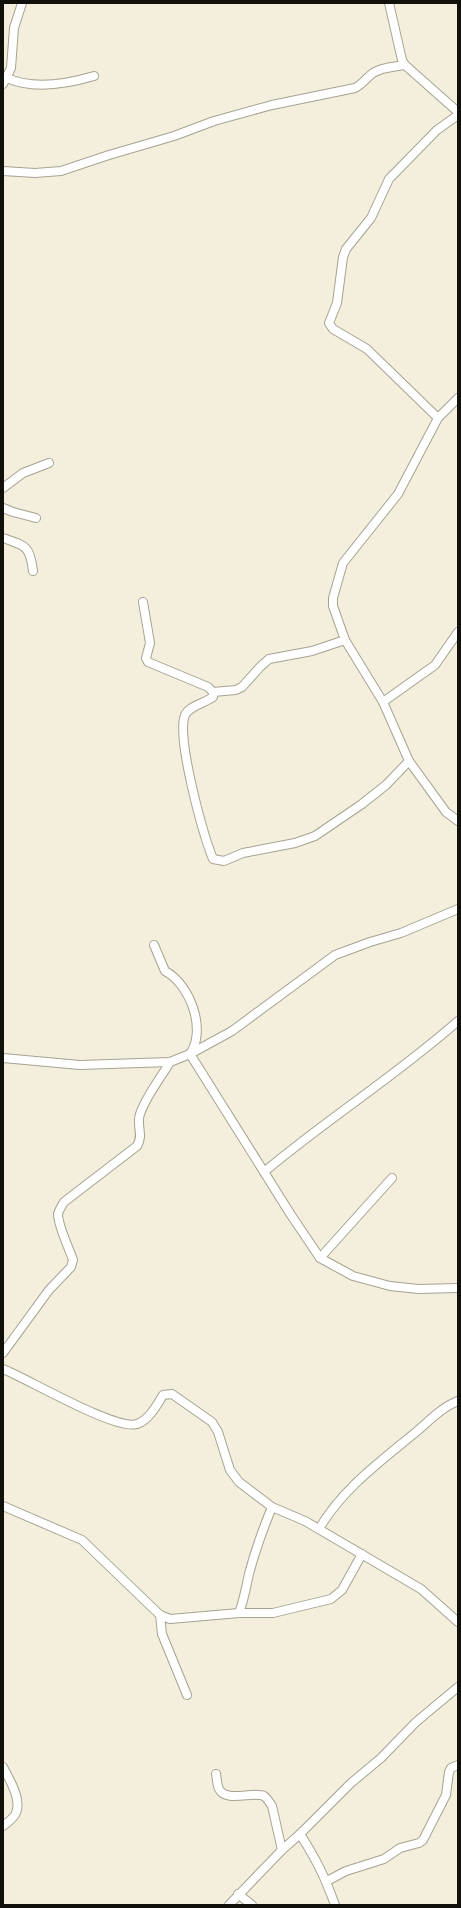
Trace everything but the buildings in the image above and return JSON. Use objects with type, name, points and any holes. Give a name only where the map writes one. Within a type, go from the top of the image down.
[{"type":"street","points":[[22,3],[15,22],[11,68],[5,81],[27,84],[72,83],[94,76]]},
{"type":"street","points":[[389,3],[402,60],[405,65],[458,113],[437,130],[389,179],[371,218],[346,249],[343,257],[337,302],[329,323],[333,329],[372,354],[438,418]]},
{"type":"street","points":[[3,171],[35,173],[76,168],[109,155],[174,136],[214,121],[272,105],[355,88],[362,84],[372,74],[382,69],[405,65]]},
{"type":"street","points":[[458,398],[438,418],[398,494],[343,563],[333,598],[333,606],[345,640],[383,702],[409,761],[446,812],[458,822]]},
{"type":"street","points":[[3,488],[23,473],[49,463]]},
{"type":"street","points":[[3,508],[36,518]]},
{"type":"street","points":[[3,538],[22,545],[29,551],[33,571]]},
{"type":"street","points":[[143,602],[150,643],[146,658],[148,662],[208,687],[213,692],[236,690],[242,687],[260,666],[269,659],[312,651],[345,640]]},
{"type":"street","points":[[383,702],[435,665],[458,632]]},
{"type":"street","points":[[213,692],[213,697],[190,709],[185,715],[184,726],[188,772],[206,842],[213,859],[224,860],[243,853],[296,843],[316,836],[380,790],[409,761]]},
{"type":"street","points":[[3,1058],[80,1065],[170,1062],[190,1054],[232,1031],[335,956],[370,942],[401,933],[458,909]]},
{"type":"street","points":[[154,945],[165,971],[171,974],[184,988],[192,1003],[197,1036],[196,1046],[190,1054]]},
{"type":"street","points":[[264,1172],[293,1148],[430,1045],[458,1021]]},
{"type":"street","points":[[190,1054],[320,1258],[353,1276],[390,1286],[418,1289],[458,1288]]},
{"type":"street","points":[[3,1353],[49,1290],[71,1267],[73,1260],[60,1223],[58,1215],[59,1210],[64,1202],[137,1146],[141,1141],[139,1116],[170,1062]]},
{"type":"street","points":[[320,1258],[392,1178]]},
{"type":"street","points":[[3,1369],[92,1412],[127,1426],[144,1421],[163,1395],[172,1394],[212,1422],[218,1432],[224,1456],[230,1470],[239,1482],[272,1507],[319,1529],[340,1543],[422,1589],[458,1622]]},
{"type":"street","points":[[319,1529],[329,1511],[364,1476],[443,1410],[458,1401]]},
{"type":"street","points":[[3,1506],[82,1540],[160,1615],[170,1619],[239,1613],[273,1613],[331,1599],[342,1590],[362,1554]]},
{"type":"street","points":[[239,1613],[246,1595],[249,1576],[259,1541],[272,1507]]},
{"type":"street","points":[[160,1615],[162,1634],[187,1695]]},
{"type":"street","points":[[229,1905],[282,1850],[351,1783],[381,1758],[416,1722],[458,1687]]},
{"type":"street","points":[[327,1881],[346,1871],[384,1859],[400,1848],[419,1843],[446,1795],[449,1772],[451,1768],[458,1765]]},
{"type":"street","points":[[3,1767],[15,1792],[18,1808],[16,1814],[3,1826]]},
{"type":"street","points":[[216,1774],[220,1791],[226,1795],[256,1795],[264,1796],[268,1800],[272,1806],[282,1850]]},
{"type":"street","points":[[300,1834],[327,1881],[335,1905]]},
{"type":"street","points":[[238,1894],[252,1905]]}]
